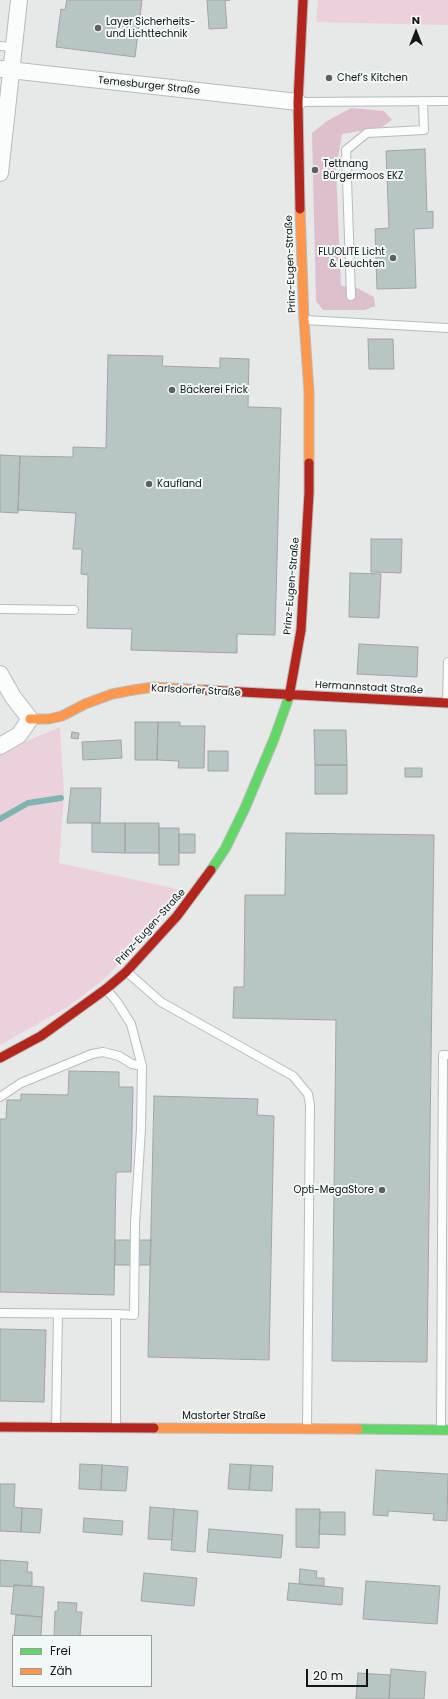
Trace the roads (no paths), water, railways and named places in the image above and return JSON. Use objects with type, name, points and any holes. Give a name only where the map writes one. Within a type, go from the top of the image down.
[{"type":"street","points":[[0,173],[7,46],[19,0]]},
{"type":"street","name":"Prinz-Eugen-Straße","points":[[0,1058],[41,1036],[106,989],[126,972],[177,916],[200,886],[225,849],[246,808],[274,740],[289,696],[301,630],[309,500],[309,392],[304,320],[298,102],[303,0]]},
{"type":"street","name":"Temesburger Straße","points":[[6,70],[298,102]]},
{"type":"street","points":[[0,674],[13,697],[30,719],[19,735],[0,746]]},
{"type":"street","name":"Karlsdorfer Straße","points":[[30,719],[49,719],[62,716],[85,704],[112,694],[147,688],[289,696]]},
{"type":"street","name":"Hermannstadt Straße","points":[[289,696],[448,703]]},
{"type":"street","name":"Mastorter Straße","points":[[0,1427],[444,1430]]},
{"type":"lane","points":[[351,296],[346,150],[367,133],[424,130],[423,101]]},
{"type":"lane","points":[[298,102],[448,101]]},
{"type":"lane","points":[[304,320],[448,328]]},
{"type":"lane","points":[[0,609],[74,610]]},
{"type":"lane","points":[[448,662],[448,703]]},
{"type":"lane","points":[[126,972],[161,1002],[293,1076],[308,1094],[310,1105],[307,1428]]},
{"type":"lane","points":[[0,1313],[134,1314],[135,1224],[141,1129],[142,1066],[131,1024],[117,1002],[106,989]]},
{"type":"lane","points":[[0,1097],[21,1083],[92,1054],[103,1052],[118,1056],[132,1064],[142,1066]]},
{"type":"lane","points":[[444,1430],[443,1055],[448,1055]]},
{"type":"lane","points":[[56,1427],[58,1314]]},
{"type":"lane","points":[[116,1314],[116,1428]]},
{"type":"waterway","points":[[0,819],[28,803],[61,798]]},
{"type":"place","name":"Layer Sicherheits- und Lichttechnik","points":[[98,28]]},
{"type":"place","name":"Chef‘s Kitchen","points":[[329,78]]},
{"type":"place","name":"Tettnang Bürgermoos EKZ","points":[[315,170]]},
{"type":"place","name":"FLUOLITE Licht & Leuchten","points":[[393,258]]},
{"type":"place","name":"Bäckerei Frick","points":[[172,390]]},
{"type":"place","name":"Kaufland","points":[[149,484]]},
{"type":"place","name":"Opti-MegaStore","points":[[382,1190]]}]
